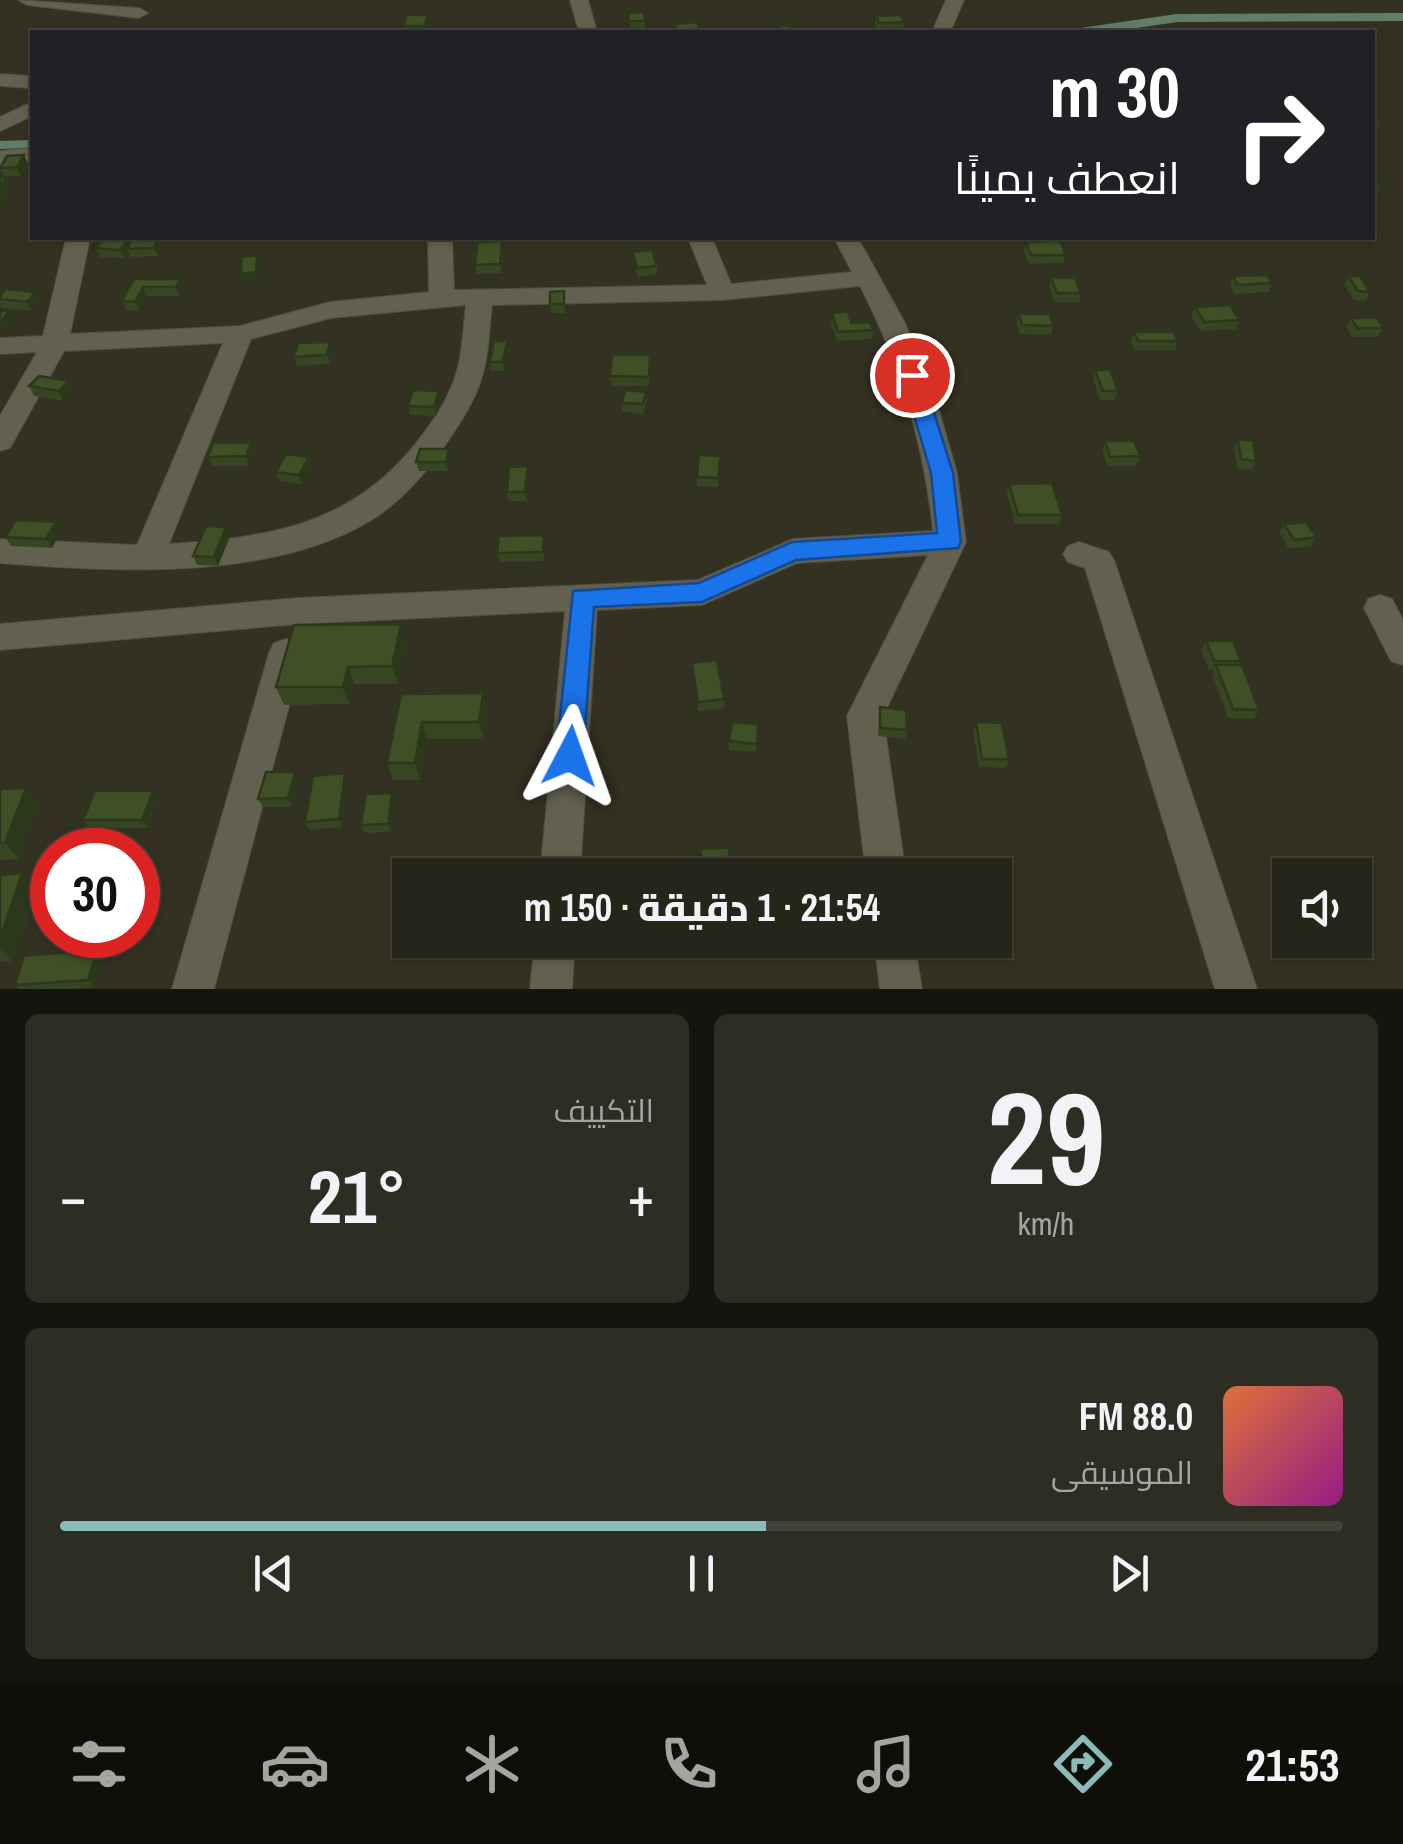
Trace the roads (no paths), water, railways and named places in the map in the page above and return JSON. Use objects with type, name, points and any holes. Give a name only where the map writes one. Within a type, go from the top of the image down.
[{"type":"street","points":[[27,0],[139,14]]},
{"type":"street","points":[[124,30],[155,0]]},
{"type":"street","points":[[579,0],[587,30]]},
{"type":"street","points":[[942,30],[955,0]]},
{"type":"street","points":[[0,80],[30,82]]},
{"type":"street","points":[[0,125],[30,109]]},
{"type":"street","points":[[0,158],[30,156]]},
{"type":"street","points":[[0,442],[54,346],[78,240]]},
{"type":"street","points":[[440,240],[442,298]]},
{"type":"street","points":[[701,240],[722,292]]},
{"type":"street","points":[[847,240],[892,323],[922,400],[942,473],[950,542],[865,716],[884,858]]},
{"type":"street","points":[[0,346],[240,334],[330,310],[442,298],[722,292],[870,278]]},
{"type":"street","points":[[0,551],[70,558],[148,556],[265,544],[340,523],[393,488],[433,439],[466,384],[480,297]]},
{"type":"street","points":[[148,556],[240,334]]},
{"type":"street","points":[[2,641],[298,611],[702,592],[792,551],[950,542]]},
{"type":"street","points":[[1079,554],[1098,560],[1236,989]]},
{"type":"street","points":[[561,858],[582,598]]},
{"type":"street","points":[[1380,608],[1403,651]]},
{"type":"street","points":[[193,989],[298,611]]},
{"type":"street","points":[[551,989],[554,958]]},
{"type":"street","points":[[896,958],[900,989]]},
{"type":"waterway","points":[[1095,30],[1177,18],[1403,17]]},
{"type":"waterway","points":[[0,145],[30,144]]}]
